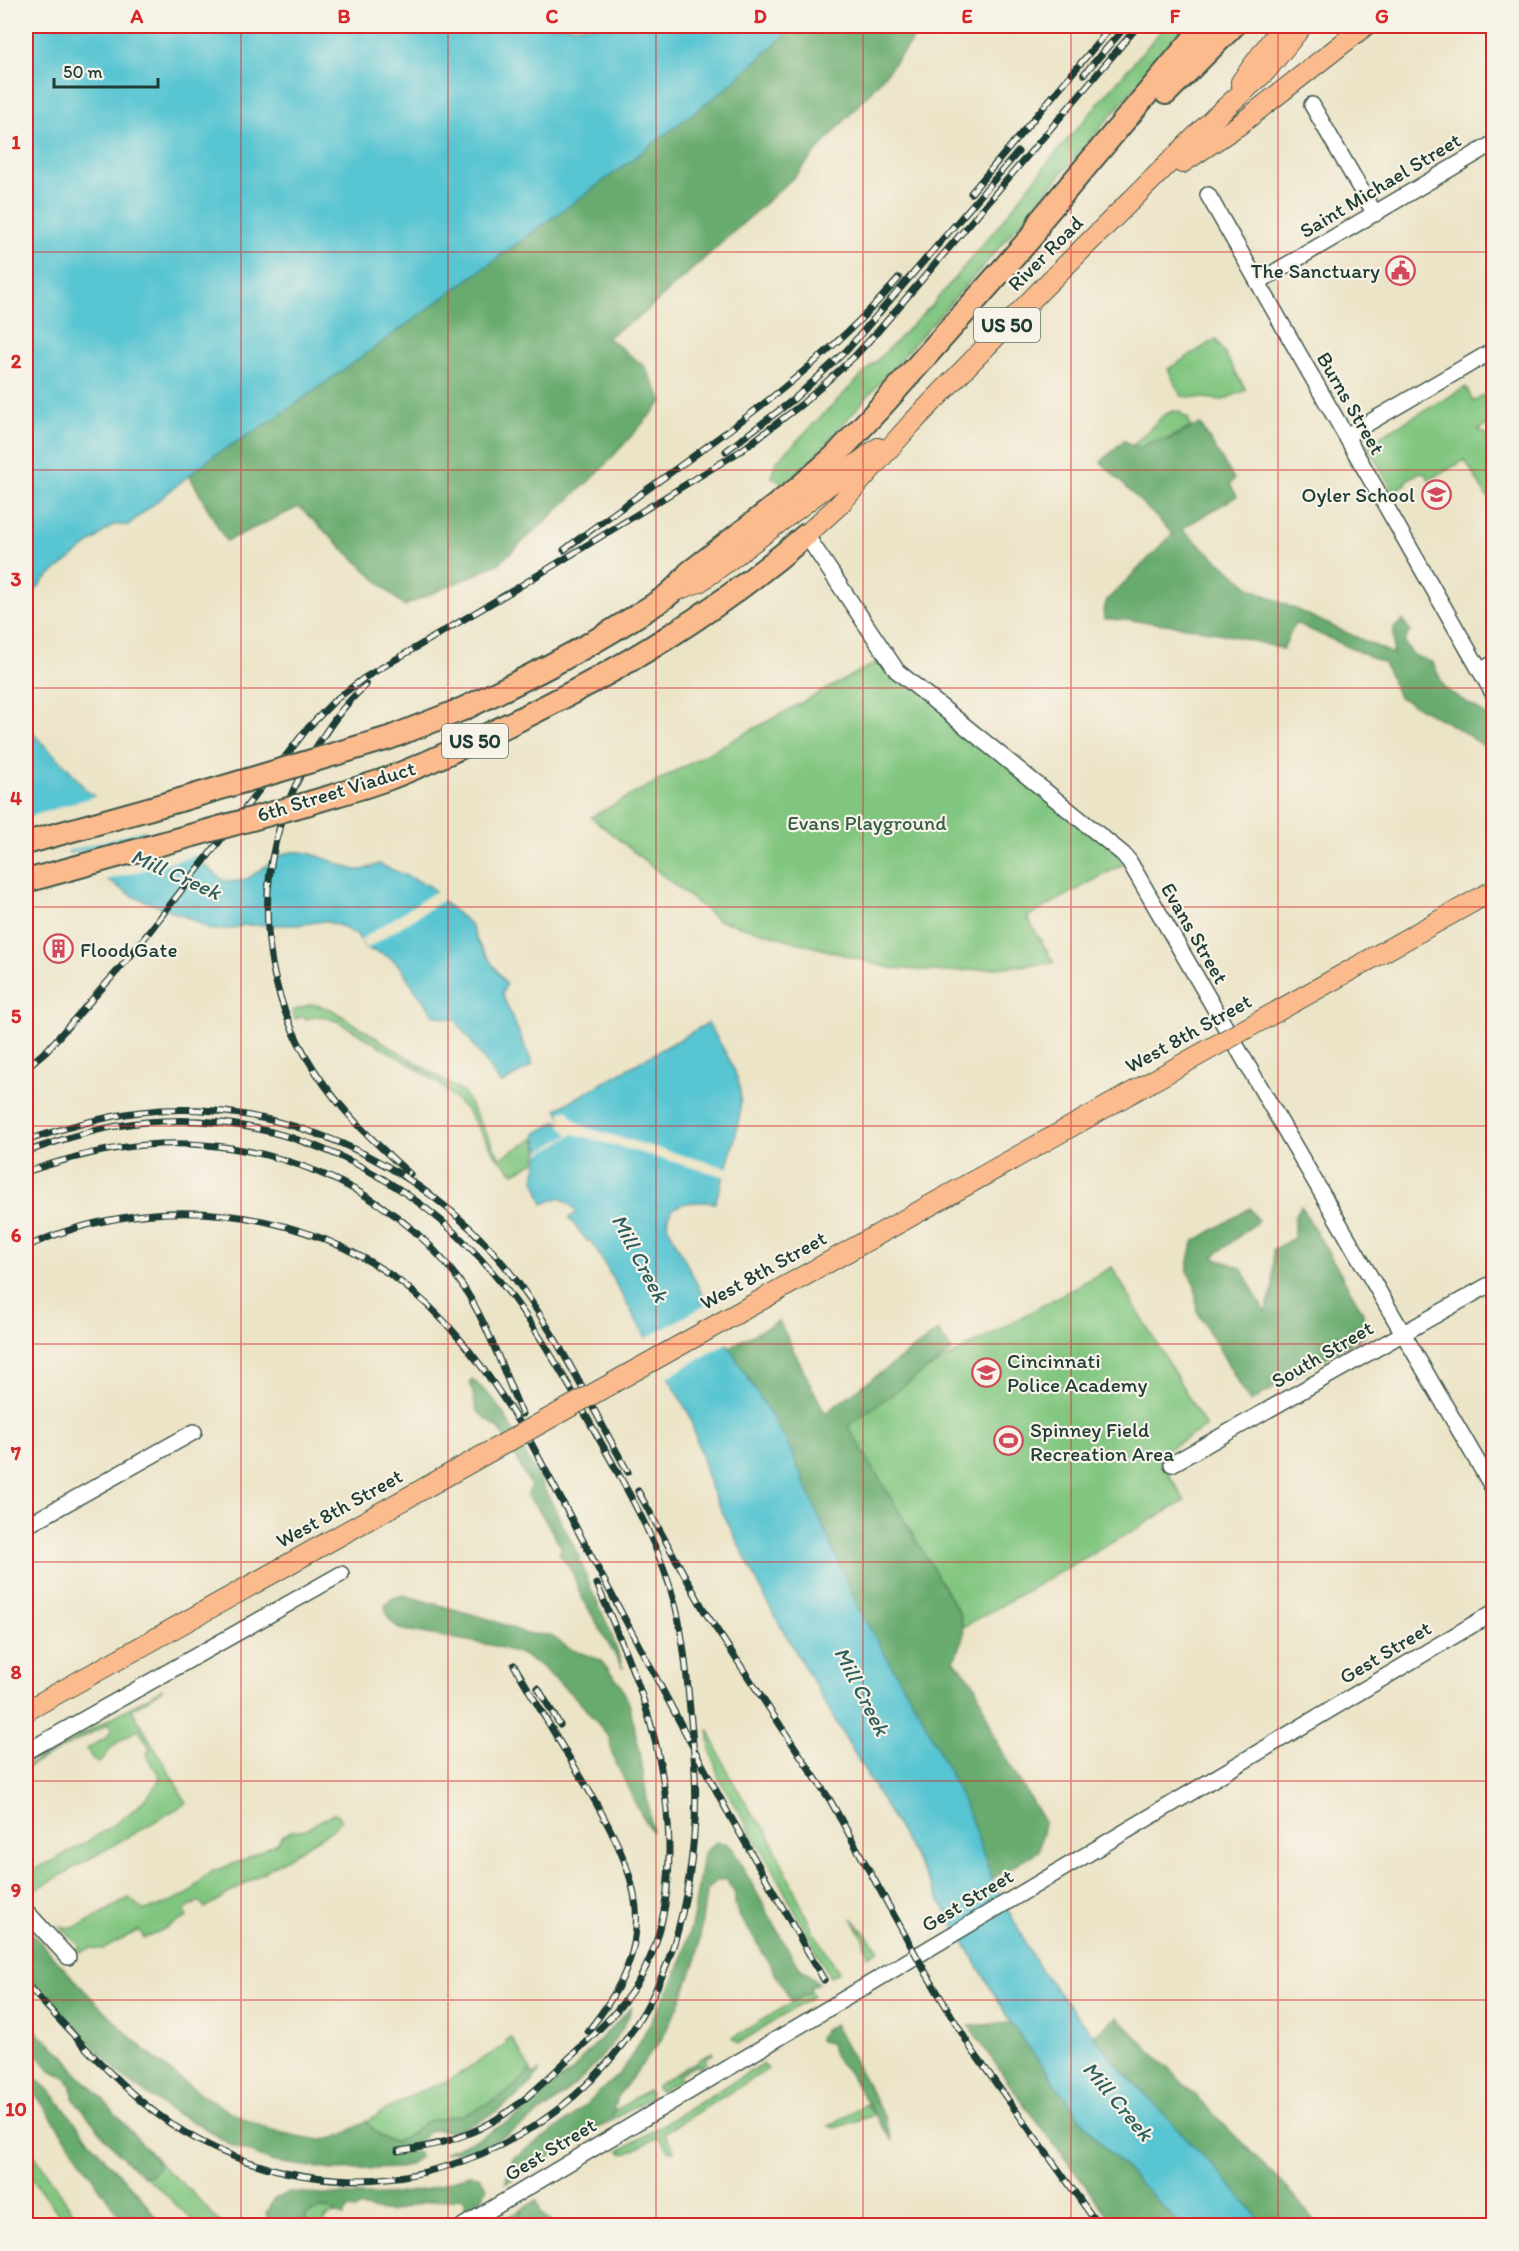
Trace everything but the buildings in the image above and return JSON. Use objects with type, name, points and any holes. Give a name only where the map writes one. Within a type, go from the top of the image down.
[{"type":"highway","points":[[1034,234],[1040,220],[1204,26]]},
{"type":"highway","points":[[1034,234],[1044,228],[1060,212],[1143,116],[1230,28]]},
{"type":"highway","name":"6th Street Viaduct","points":[[26,843],[389,738],[463,709],[547,668],[614,630],[677,590],[689,573],[708,567],[835,456],[1034,234]]},
{"type":"highway","name":"6th Street Viaduct","points":[[26,881],[306,804],[384,780],[458,750],[615,670],[685,627],[765,571],[806,535]]},
{"type":"main road","name":"River Road","points":[[1214,118],[1282,26]]},
{"type":"main road","name":"River Road","points":[[806,535],[839,505],[912,423],[1048,283],[1214,118],[1266,71],[1302,26]]},
{"type":"main road","points":[[1145,188],[1239,125],[1365,26]]},
{"type":"main road","name":"River Road","points":[[708,567],[912,423]]},
{"type":"main road","name":"West 8th Street","points":[[26,1711],[1494,890]]},
{"type":"street","points":[[1312,105],[1375,214]]},
{"type":"street","name":"Saint Michael Street","points":[[1258,282],[1494,143]]},
{"type":"street","name":"Burns Street","points":[[1208,195],[1494,695]]},
{"type":"street","points":[[1346,436],[1494,350]]},
{"type":"street","name":"Evans Street","points":[[806,535],[897,671],[1129,861],[1494,1490]]},
{"type":"street","points":[[1480,671],[1494,663]]},
{"type":"street","name":"South Street","points":[[1172,1464],[1494,1282]]},
{"type":"street","points":[[26,1526],[194,1432]]},
{"type":"street","points":[[26,1752],[341,1574]]},
{"type":"street","name":"Gest Street","points":[[463,2226],[1494,1612]]},
{"type":"street","points":[[26,1911],[68,1957]]},
{"type":"green space","points":[[795,26],[924,26],[879,82],[794,177],[641,316],[607,337],[644,366],[663,401],[598,473],[498,564],[404,606],[299,507],[226,541],[189,475],[213,456],[270,422],[625,165],[726,88]]},
{"type":"green space","points":[[1165,26],[1187,26],[985,264],[812,459],[784,484],[771,477],[776,462],[932,305],[1050,160]]},
{"type":"green space","points":[[1216,339],[1246,390],[1223,400],[1181,396],[1168,369]]},
{"type":"green space","points":[[1466,387],[1473,402],[1481,396],[1493,395],[1493,422],[1479,430],[1487,435],[1489,442],[1493,442],[1493,493],[1487,497],[1465,460],[1429,480],[1425,473],[1420,472],[1393,491],[1366,444]]},
{"type":"green space","points":[[1173,411],[1180,412],[1188,418],[1191,427],[1163,441],[1150,442],[1141,447],[1132,446],[1164,415]]},
{"type":"green space","points":[[1200,424],[1234,479],[1230,484],[1237,496],[1181,529],[1252,589],[1393,654],[1394,628],[1403,620],[1410,631],[1404,642],[1411,652],[1433,663],[1445,689],[1493,719],[1493,752],[1457,728],[1399,697],[1384,663],[1295,623],[1283,649],[1195,628],[1105,619],[1103,612],[1107,600],[1173,534],[1101,462],[1124,440],[1132,446],[1141,447],[1150,442],[1170,439]]},
{"type":"green space","name":"Evans Playground","points":[[886,657],[1129,861],[1027,917],[1054,963],[947,972],[890,968],[718,920],[591,817]]},
{"type":"green space","points":[[312,1004],[331,1009],[464,1093],[500,1158],[535,1138],[538,1148],[535,1162],[514,1173],[497,1157],[467,1111],[442,1086],[339,1022],[322,1016],[306,1019],[304,1016],[295,1019],[292,1011]]},
{"type":"green space","points":[[1301,1206],[1363,1312],[1365,1335],[1250,1402],[1197,1311],[1195,1285],[1187,1271],[1193,1242],[1250,1208],[1258,1221],[1213,1257],[1241,1268],[1265,1312],[1273,1290],[1273,1250],[1294,1238],[1294,1218]]},
{"type":"green space","name":"Spinney Field Recreation Area","points":[[1112,1267],[1206,1427],[1157,1455],[1185,1501],[944,1638],[828,1424]]},
{"type":"green space","points":[[779,1321],[825,1413],[938,1331],[952,1351],[848,1426],[960,1614],[964,1634],[954,1661],[974,1683],[999,1747],[1044,1822],[1039,1851],[992,1879],[969,1814],[924,1720],[860,1612],[786,1440],[729,1347]]},
{"type":"green space","points":[[472,1379],[492,1398],[505,1416],[553,1505],[578,1555],[610,1630],[623,1669],[580,1594],[572,1572],[559,1552],[562,1549],[542,1515],[527,1496],[530,1484],[500,1430],[477,1411],[470,1382]]},
{"type":"green space","points":[[403,1595],[489,1619],[527,1634],[550,1635],[570,1649],[600,1660],[620,1684],[629,1703],[640,1753],[652,1832],[636,1805],[612,1754],[610,1739],[577,1699],[538,1664],[521,1654],[491,1645],[399,1629],[388,1618],[385,1606],[391,1599]]},
{"type":"green space","points":[[163,1689],[132,1710],[187,1803],[30,1893],[26,1889],[26,1874],[111,1827],[151,1792],[160,1778],[146,1753],[151,1749],[138,1729],[112,1746],[104,1759],[98,1763],[93,1760],[87,1749],[106,1738],[112,1730],[108,1724],[26,1768],[26,1766]]},
{"type":"green space","points":[[708,1729],[729,1775],[753,1815],[767,1831],[813,1931],[839,1972],[830,1977],[773,1870],[719,1778],[710,1748]]},
{"type":"green space","points":[[334,1813],[341,1821],[331,1831],[205,1908],[199,1901],[184,1911],[188,1917],[148,1937],[144,1938],[139,1930],[104,1949],[91,1948],[80,1952],[76,1950],[80,1946],[60,1926],[72,1928],[82,1925],[129,1898],[143,1910],[159,1907],[190,1893],[211,1872],[246,1859],[277,1843],[282,1836],[291,1831],[306,1829]]},
{"type":"green space","points":[[716,1842],[725,1843],[732,1848],[795,1962],[818,1983],[810,1988],[811,1991],[792,2002],[738,1914],[735,1894],[726,1879],[716,1881],[706,1892],[697,1958],[678,2007],[661,2040],[620,2093],[612,2120],[505,2184],[512,2159],[570,2119],[621,2072],[634,2052],[671,1985],[682,1959],[693,1918],[703,1854]]},
{"type":"green space","points":[[852,1918],[879,1950],[868,1956],[863,1938]]},
{"type":"green space","points":[[26,1927],[115,2021],[148,2053],[184,2082],[220,2106],[258,2125],[297,2136],[330,2139],[366,2121],[383,2138],[392,2141],[401,2140],[428,2121],[461,2115],[499,2097],[518,2083],[530,2069],[533,2075],[540,2071],[513,2100],[489,2116],[452,2131],[433,2130],[416,2145],[397,2149],[397,2154],[416,2151],[419,2153],[419,2157],[399,2168],[334,2170],[274,2162],[231,2145],[200,2125],[174,2113],[123,2077],[26,1976]]},
{"type":"green space","points":[[811,1991],[814,1996],[739,2043],[732,2038]]},
{"type":"green space","points":[[632,2007],[623,2027],[608,2049],[590,2070],[546,2109],[523,2125],[480,2147],[443,2153],[482,2137],[524,2112],[546,2089],[573,2071],[583,2057]]},
{"type":"green space","points":[[26,2016],[39,2034],[64,2055],[81,2078],[92,2087],[153,2157],[158,2168],[149,2176],[141,2173],[121,2155],[73,2098],[72,2086],[64,2077],[49,2069],[26,2045]]},
{"type":"green space","points":[[1117,2017],[1286,2187],[1318,2225],[1264,2225],[1135,2084],[1094,2035]]},
{"type":"green space","points":[[1011,2023],[1094,2136],[1181,2225],[1115,2225],[1020,2099],[969,2026]]},
{"type":"green space","points":[[834,2024],[885,2118],[892,2141],[847,2071],[834,2057],[831,2043],[820,2041],[818,2037]]},
{"type":"green space","points":[[511,2037],[530,2069],[518,2084],[489,2103],[461,2115],[428,2121],[405,2138],[396,2141],[383,2138],[366,2121],[416,2093],[449,2080],[507,2044],[506,2040]]},
{"type":"green space","points":[[712,2052],[713,2054],[705,2059],[707,2063],[699,2067],[697,2064],[679,2075],[681,2079],[661,2091],[657,2089],[657,2085]]},
{"type":"green space","points":[[763,2064],[768,2069],[664,2133],[674,2151],[669,2151],[658,2137],[628,2153],[622,2154],[619,2151]]},
{"type":"green space","points":[[26,2066],[49,2090],[111,2166],[138,2193],[161,2225],[125,2225],[26,2080]]},
{"type":"green space","points":[[648,2090],[651,2097],[612,2120],[613,2112]]},
{"type":"green space","points":[[866,2104],[874,2115],[835,2128],[829,2126]]},
{"type":"green space","points":[[26,2143],[82,2225],[67,2225],[26,2171]]},
{"type":"green space","points":[[146,2148],[163,2167],[190,2190],[222,2225],[198,2225],[140,2173],[145,2176],[158,2168],[158,2164]]},
{"type":"green space","points":[[469,2175],[479,2176],[487,2187],[483,2197],[465,2208],[465,2201],[461,2198],[425,2202],[390,2212],[358,2207],[355,2210],[347,2209],[344,2217],[322,2208],[306,2215],[308,2226],[273,2225],[266,2213],[273,2200],[288,2192],[387,2195],[429,2189]]},
{"type":"green space","points":[[537,2200],[541,2213],[555,2225],[530,2225],[519,2216],[521,2210]]},
{"type":"green space","points":[[320,2209],[335,2210],[339,2214],[332,2214],[325,2218],[326,2225],[308,2225],[306,2215]]},
{"type":"green space","points":[[521,2210],[519,2218],[522,2222],[519,2225],[510,2225],[503,2220]]},
{"type":"water","points":[[26,26],[795,26],[726,88],[625,165],[270,422],[213,456],[128,525],[113,525],[45,579],[26,601]]},
{"type":"water","name":"Mill Creek","points":[[26,723],[85,789],[138,829],[184,848],[223,880],[232,882],[247,879],[280,856],[298,852],[318,856],[356,870],[379,864],[430,886],[446,904],[470,924],[478,943],[506,984],[502,994],[533,1065],[501,1084],[456,1020],[433,1015],[402,969],[392,959],[366,949],[356,933],[353,934],[344,927],[324,921],[297,925],[244,925],[211,930],[189,918],[135,897],[79,861],[26,814]]},
{"type":"water","name":"Mill Creek","points":[[708,1023],[729,1059],[738,1081],[740,1110],[738,1126],[715,1203],[699,1202],[676,1207],[668,1218],[668,1227],[729,1347],[786,1440],[860,1612],[924,1720],[969,1814],[992,1879],[1038,1967],[1118,2066],[1231,2185],[1264,2225],[1181,2225],[1094,2136],[1011,2023],[773,1613],[711,1489],[689,1414],[591,1240],[588,1242],[569,1218],[577,1213],[560,1197],[543,1204],[534,1179],[540,1149],[535,1134],[557,1121],[561,1124],[563,1119],[557,1109]]},
{"type":"pier","points":[[98,795],[147,829],[64,852],[26,818]]},
{"type":"pier","points":[[152,831],[185,845],[197,855],[103,881],[67,855]]},
{"type":"pier","points":[[438,890],[445,899],[366,949],[360,940]]},
{"type":"pier","points":[[567,1109],[576,1121],[587,1128],[728,1168],[726,1177],[574,1134],[539,1154],[540,1151],[569,1135],[560,1125],[563,1119],[560,1113]]},
{"type":"pier","points":[[709,1303],[729,1342],[666,1378],[645,1339]]},
{"type":"railway","points":[[971,193],[1112,26]]},
{"type":"railway","points":[[1084,74],[1126,26]]},
{"type":"railway","points":[[26,1068],[47,1050],[128,959],[306,730],[335,700],[364,678],[512,591],[742,450],[802,404],[854,357],[879,330],[1138,26]]},
{"type":"railway","points":[[726,451],[794,399],[847,350],[1018,152]]},
{"type":"railway","points":[[564,550],[739,423],[782,389],[823,354],[899,278]]},
{"type":"railway","points":[[366,685],[346,705],[321,739],[300,776],[284,812],[274,850],[268,888],[268,926],[272,964],[281,1001],[296,1037],[315,1071],[359,1126],[410,1174]]},
{"type":"railway","points":[[26,1141],[68,1127],[111,1117],[140,1112],[191,1110],[242,1114],[293,1126],[341,1143],[388,1166],[431,1195],[470,1228],[505,1266],[556,1340],[628,1472]]},
{"type":"railway","points":[[26,1152],[85,1133],[146,1122],[196,1121],[244,1126],[292,1138],[338,1155],[381,1178],[422,1205],[459,1237],[507,1290],[544,1344],[627,1489],[650,1535],[669,1583],[683,1646],[693,1741],[696,1804],[684,1907],[669,1959],[645,2010],[625,2041],[601,2070],[545,2119],[480,2155],[444,2167],[405,2176],[365,2180],[325,2178],[285,2172],[246,2161],[209,2146],[174,2126],[142,2102],[97,2059],[26,1984]]},
{"type":"railway","points":[[26,1172],[100,1151],[145,1145],[189,1144],[233,1148],[276,1158],[318,1172],[359,1192],[396,1216],[429,1245],[458,1279],[486,1328],[522,1414]]},
{"type":"railway","points":[[26,1247],[73,1229],[123,1218],[174,1213],[226,1215],[277,1224],[325,1240],[371,1262],[431,1308],[478,1361],[530,1441],[726,1809],[824,1980]]},
{"type":"railway","points":[[638,1491],[705,1612],[830,1800],[926,1973],[972,2050],[1099,2226]]},
{"type":"railway","points":[[398,2151],[450,2140],[471,2132],[510,2111],[546,2080],[614,2013],[639,1980],[654,1949],[663,1915],[668,1880],[669,1843],[661,1769],[639,1687],[597,1584]]},
{"type":"railway","points":[[514,1665],[603,1816],[619,1848],[630,1878],[636,1907],[635,1936],[628,1966],[612,1997],[588,2031]]},
{"type":"railway","points":[[538,1688],[560,1725]]},
{"type":"place","name":"The Sanctuary","points":[[1401,270]]},
{"type":"place","name":"Oyler School","points":[[1436,494]]},
{"type":"place","name":"Flood Gate","points":[[59,949]]},
{"type":"place","name":"Cincinnati Police Academy","points":[[986,1372]]},
{"type":"place","name":"Spinney Field Recreation Area","points":[[1009,1441]]}]
